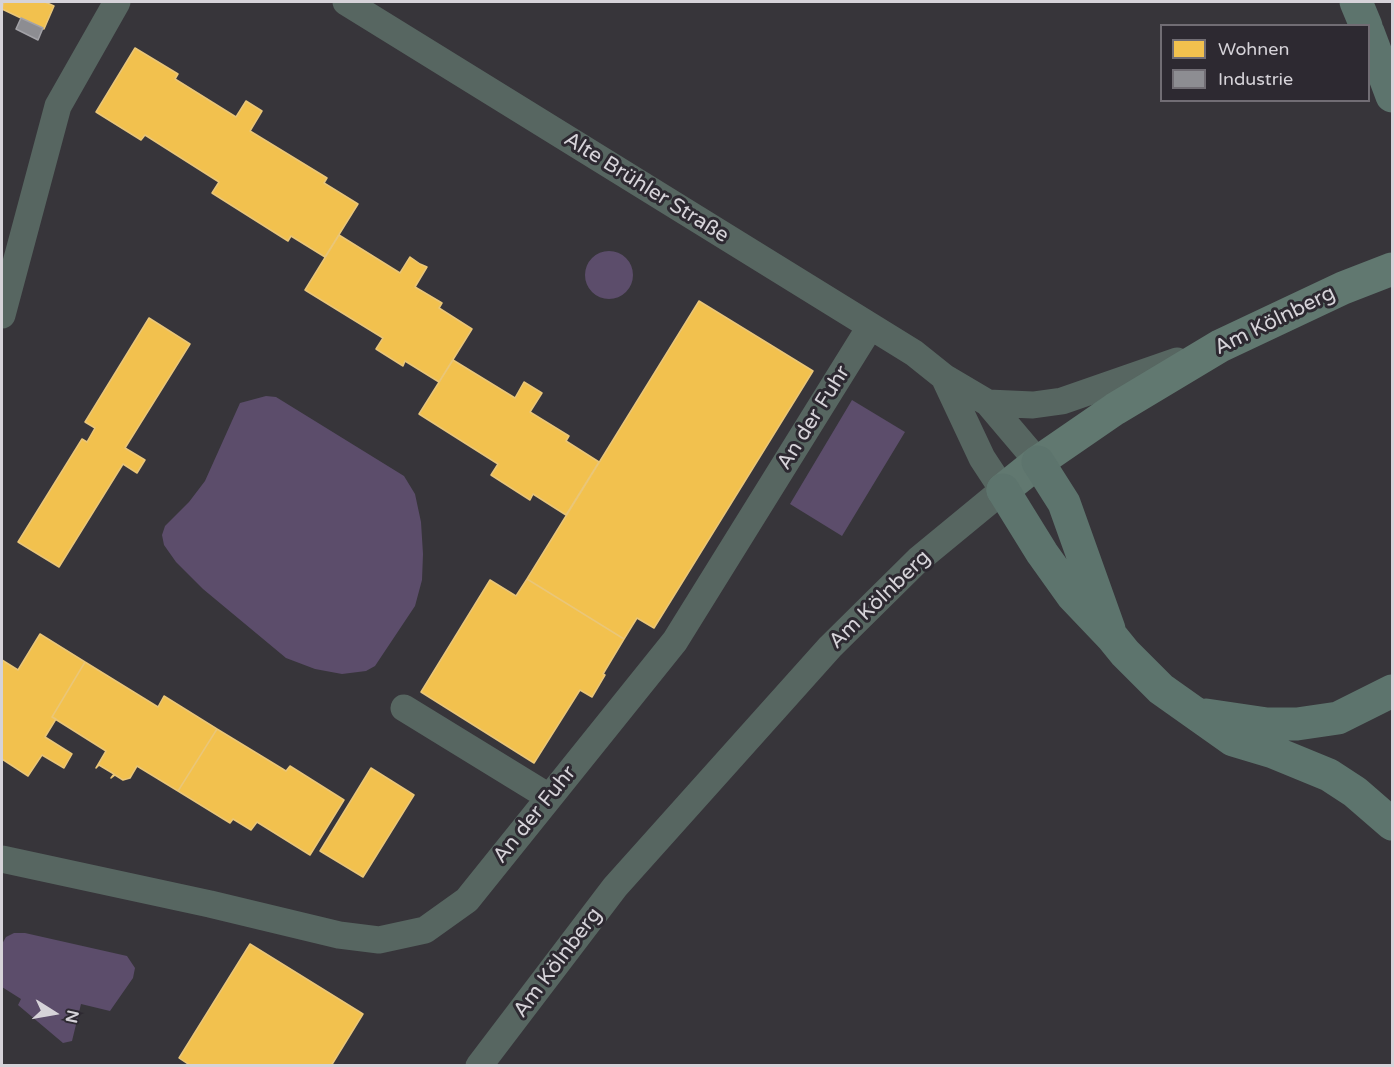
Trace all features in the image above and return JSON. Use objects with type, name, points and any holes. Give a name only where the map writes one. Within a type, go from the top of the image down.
[{"type":"highway","points":[[1356,2],[1365,24]]},
{"type":"highway","points":[[1370,37],[1392,96]]},
{"type":"highway","points":[[1038,462],[1064,503],[1112,637]]},
{"type":"highway","points":[[1004,490],[1042,554],[1072,595],[1161,689],[1233,740],[1273,752],[1329,775],[1355,792],[1392,824]]},
{"type":"highway","points":[[1195,713],[1268,724],[1297,724],[1338,718],[1392,691]]},
{"type":"main road","name":"Am Kölnberg","points":[[1004,490],[1038,462],[1115,409],[1220,346],[1343,288],[1392,269]]},
{"type":"street","points":[[2,315],[9,256],[58,106],[117,2]]},
{"type":"street","name":"Alte Brühler Straße","points":[[346,2],[914,353],[944,377],[988,403],[1038,462]]},
{"type":"street","name":"An der Fuhr","points":[[2,859],[210,904],[339,935],[379,940],[425,930],[467,900],[675,641],[870,327]]},
{"type":"street","name":"Alte Brühler Straße","points":[[988,403],[1033,405],[1062,401],[1220,346]]},
{"type":"street","name":"Alte Brühler Straße","points":[[944,377],[982,458],[1004,490]]},
{"type":"street","name":"Am Kölnberg","points":[[479,1065],[615,887],[822,656],[918,561],[1004,490]]},
{"type":"street","points":[[404,708],[549,797]]},
{"type":"shaded area","points":[[604,251],[614,251],[626,258],[633,270],[633,280],[626,292],[614,299],[604,299],[589,288],[585,280],[585,270],[596,255]]},
{"type":"shaded area","points":[[266,396],[276,397],[404,476],[415,494],[421,522],[423,554],[422,580],[415,606],[375,666],[366,671],[342,674],[315,669],[286,658],[203,589],[176,562],[164,545],[162,535],[165,526],[189,502],[205,481],[240,403]]},
{"type":"shaded area","points":[[852,400],[905,432],[842,536],[790,504]]},
{"type":"shaded area","points":[[14,933],[25,933],[127,956],[135,968],[133,978],[110,1011],[81,1004],[72,1041],[63,1043],[18,1005],[21,999],[2,987],[2,944],[6,937]]},
{"type":"building: Wohnen","points":[[4,2],[45,2],[54,6],[44,29],[2,9]]},
{"type":"building: Wohnen","points":[[135,48],[178,74],[175,79],[236,117],[246,101],[262,111],[250,131],[327,178],[324,183],[358,204],[325,257],[291,236],[288,241],[212,193],[219,182],[145,135],[141,140],[96,112]]},
{"type":"building: Wohnen","points":[[339,235],[400,273],[410,257],[427,267],[415,287],[442,303],[439,308],[472,329],[439,382],[405,361],[403,366],[376,349],[383,338],[305,290]]},
{"type":"building: Wohnen","points":[[699,301],[813,371],[654,628],[637,618],[624,639],[527,579]]},
{"type":"building: Wohnen","points":[[149,318],[190,344],[125,448],[145,460],[137,473],[123,464],[59,567],[18,542],[82,439],[87,442],[95,428],[85,422]]},
{"type":"building: Wohnen","points":[[453,360],[515,398],[524,382],[542,393],[530,412],[569,436],[566,441],[599,462],[566,515],[533,494],[530,500],[491,475],[498,464],[419,414]]},
{"type":"building: Wohnen","points":[[527,579],[624,639],[592,697],[580,690],[534,763],[421,692],[490,580],[516,596]]},
{"type":"building: Wohnen","points":[[40,634],[85,662],[52,717],[56,719],[45,737],[72,754],[64,768],[42,755],[28,776],[2,759],[2,660],[18,670]]},
{"type":"building: Wohnen","points":[[85,662],[158,707],[164,696],[217,729],[178,791],[137,766],[130,778],[123,780],[115,775],[111,778],[114,774],[99,765],[96,768],[106,751],[52,717]]},
{"type":"building: Wohnen","points":[[217,729],[286,771],[290,766],[344,800],[310,855],[257,822],[251,830],[233,819],[230,823],[178,791]]},
{"type":"building: Wohnen","points":[[371,768],[414,795],[363,877],[320,851]]},
{"type":"building: Wohnen","points":[[250,944],[363,1014],[331,1066],[191,1066],[179,1058]]},
{"type":"building: Industrie","points":[[21,18],[43,28],[38,40],[16,29]]}]
